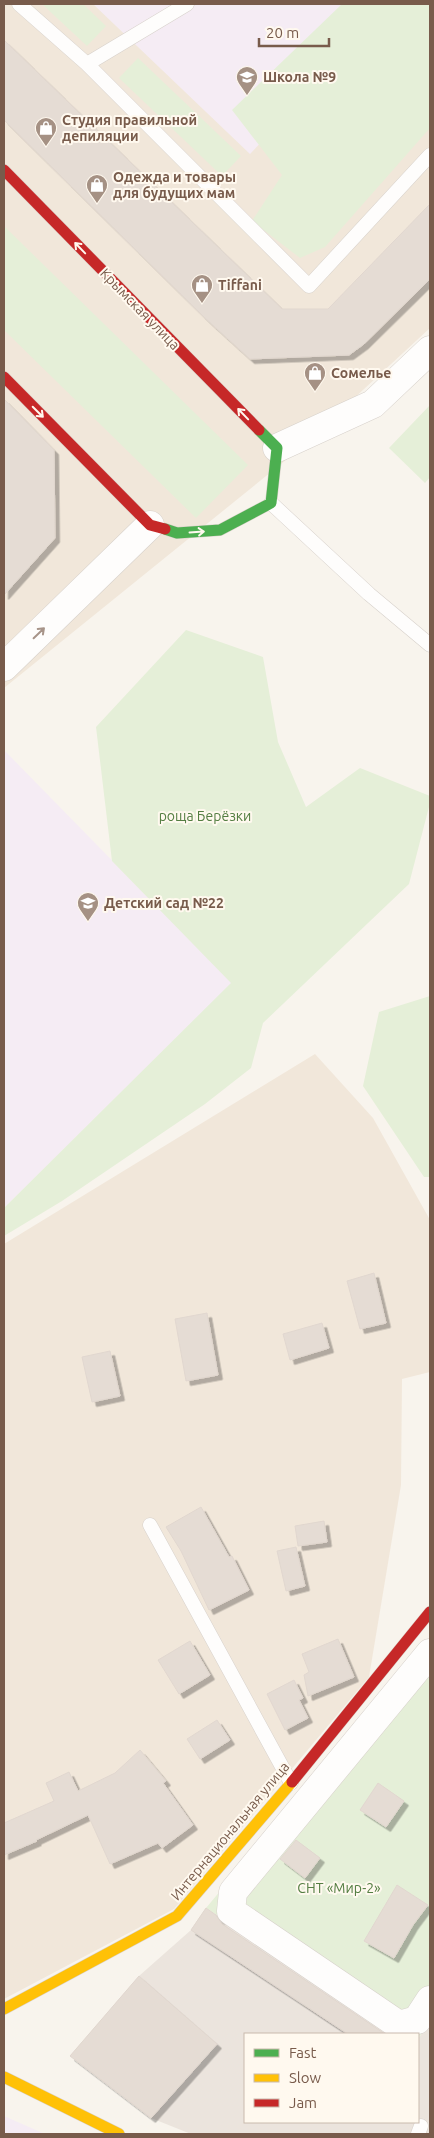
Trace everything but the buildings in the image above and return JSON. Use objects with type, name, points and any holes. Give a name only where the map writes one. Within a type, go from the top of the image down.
[{"type":"street","name":"Крымская улица","points":[[4,170],[277,448]]},
{"type":"street","points":[[4,377],[150,525],[177,533],[220,530],[271,503],[277,448],[373,404],[430,350]]},
{"type":"street","points":[[4,668],[150,525]]},
{"type":"street","name":"Интернациональная улица","points":[[4,2009],[177,1916],[291,1783],[430,1612]]},
{"type":"street","points":[[430,1654],[233,1892],[231,1911],[399,2026],[417,2020],[430,2000]]},
{"type":"street","points":[[4,2077],[119,2134]]},
{"type":"lane","points":[[19,4],[87,64],[309,286],[430,155]]},
{"type":"lane","points":[[87,64],[187,4]]},
{"type":"lane","points":[[271,503],[369,594],[430,645]]},
{"type":"lane","points":[[150,1525],[291,1783]]},
{"type":"shaded area","points":[[4,4],[430,4],[430,328],[297,451],[4,688]]},
{"type":"shaded area","name":"Школа №9","points":[[93,4],[392,4],[250,154]]},
{"type":"shaded area","name":"Детский сад №22","points":[[4,750],[232,983],[4,1208]]},
{"type":"shaded area","points":[[315,1054],[373,1118],[430,1220],[430,1372],[402,1379],[401,1485],[369,1677],[174,1909],[4,1999],[4,1244]]},
{"type":"shaded area","points":[[206,1908],[394,2033],[244,2033],[244,2123],[419,2123],[419,2038],[430,2021],[430,2134],[191,2134],[151,2118],[70,2056],[139,1976],[191,1930]]},
{"type":"shaded area","points":[[4,2116],[45,2134],[4,2134]]},
{"type":"green space","points":[[42,4],[83,4],[106,26],[87,46]]},
{"type":"green space","points":[[342,4],[430,4],[430,128],[325,247],[300,258],[252,221],[282,175],[232,110]]},
{"type":"green space","points":[[138,58],[241,156],[222,176],[119,78]]},
{"type":"green space","points":[[4,226],[248,465],[196,518],[4,330]]},
{"type":"green space","points":[[430,405],[430,477],[425,483],[389,448]]},
{"type":"green space","name":"роща Берёзки","points":[[186,630],[263,657],[278,742],[306,807],[360,768],[430,796],[430,803],[409,884],[263,1023],[251,1068],[205,1104],[62,1201],[4,1236],[4,1208],[231,983],[112,861],[96,727]]},
{"type":"green space","points":[[430,996],[430,1177],[424,1177],[363,1086],[379,1012]]},
{"type":"green space","name":"СНТ «Мир-2»","points":[[430,1639],[430,2021],[419,2038],[419,2033],[394,2033],[206,1908]]},
{"type":"traffic: fast","points":[[165,529],[177,533],[220,530],[271,503],[277,448],[259,430]]},
{"type":"traffic: slow","points":[[4,2009],[177,1916],[292,1782]]},
{"type":"traffic: slow","points":[[4,2077],[119,2134]]},
{"type":"traffic: jam","points":[[4,170],[259,430]]},
{"type":"traffic: jam","points":[[4,377],[150,525],[165,529]]},
{"type":"traffic: jam","points":[[292,1782],[430,1612]]},
{"type":"place","name":"Школа №9","points":[[247,96]]},
{"type":"place","name":"Студия правильной депиляции","points":[[46,147]]},
{"type":"place","name":"Одежда и товары для будущих мам","points":[[97,204]]},
{"type":"place","name":"Tiffani","points":[[202,304]]},
{"type":"place","name":"Сомелье","points":[[315,392]]},
{"type":"place","name":"Детский сад №22","points":[[88,922]]}]
